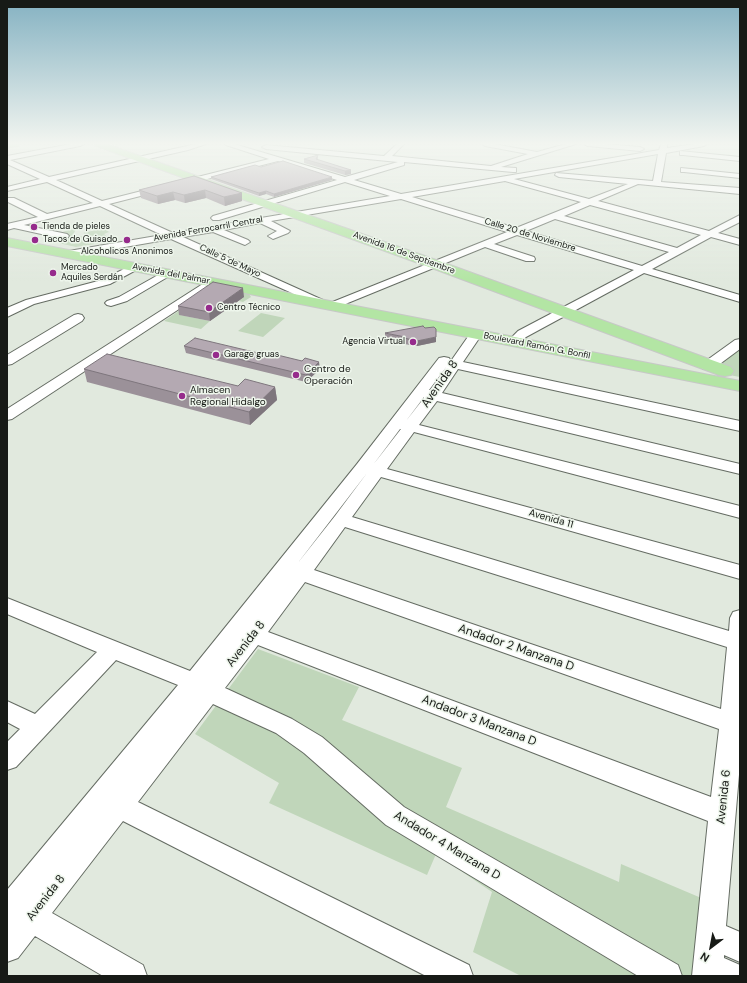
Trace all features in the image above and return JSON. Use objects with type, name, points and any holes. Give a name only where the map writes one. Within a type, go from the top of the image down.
[{"type":"main road","name":"Avenida 16 de Septiembre","points":[[228,190],[434,264],[708,366]]},
{"type":"main road","name":"Avenida del Palmar","points":[[7,242],[328,304]]},
{"type":"main road","name":"Boulevard Ramón G. Bonfil","points":[[328,304],[740,386]]},
{"type":"main road","points":[[708,366],[740,376]]},
{"type":"street","name":"Calle 5 de Mayo","points":[[72,190],[328,304]]},
{"type":"street","points":[[9,226],[154,190]]},
{"type":"street","points":[[169,234],[310,190]]},
{"type":"street","name":"Calle 20 de Noviembre","points":[[383,190],[740,299]]},
{"type":"street","name":"Avenida Ferrocarril Central","points":[[67,254],[169,234],[436,190]]},
{"type":"street","points":[[546,190],[740,242]]},
{"type":"street","points":[[328,304],[485,244],[619,190]]},
{"type":"street","points":[[723,190],[740,191]]},
{"type":"street","points":[[11,200],[46,217]]},
{"type":"street","points":[[555,216],[678,251]]},
{"type":"street","points":[[600,238],[646,217]]},
{"type":"street","points":[[514,341],[522,334],[740,218]]},
{"type":"street","points":[[260,220],[285,230],[273,236]]},
{"type":"street","points":[[9,226],[64,236]]},
{"type":"street","points":[[212,228],[245,242]]},
{"type":"street","points":[[576,248],[588,243]]},
{"type":"street","points":[[485,244],[530,259]]},
{"type":"street","points":[[7,309],[28,299],[99,279],[129,266]]},
{"type":"street","points":[[7,314],[30,302],[106,282],[129,266]]},
{"type":"street","points":[[111,303],[123,299],[167,273]]},
{"type":"street","points":[[7,416],[212,282]]},
{"type":"street","points":[[7,361],[78,318]]},
{"type":"street","name":"Avenida 8","points":[[426,394],[454,364],[471,333]]},
{"type":"street","name":"Avenida 8","points":[[7,947],[19,915],[245,631],[370,469],[471,333]]},
{"type":"street","points":[[708,366],[740,343]]},
{"type":"street","points":[[454,364],[740,426]]},
{"type":"street","points":[[426,394],[740,469]]},
{"type":"street","points":[[403,425],[740,512]]},
{"type":"street","name":"Avenida 8","points":[[245,631],[301,573],[341,520],[370,469]]},
{"type":"street","name":"Avenida 11","points":[[370,469],[740,572]]},
{"type":"street","points":[[341,520],[739,630]]},
{"type":"street","name":"Andador 2 Manzana D","points":[[301,573],[732,723]]},
{"type":"street","name":"Andador 4 Manzana D","points":[[7,606],[202,686],[284,726],[313,745],[395,816],[667,976]]},
{"type":"street","name":"Avenida 6","points":[[714,973],[711,934],[732,723],[739,630]]},
{"type":"street","name":"Andador 3 Manzana D","points":[[245,631],[722,814]]},
{"type":"street","points":[[7,759],[113,650]]},
{"type":"street","name":"Avenida 8","points":[[19,915],[119,806],[202,686]]},
{"type":"street","points":[[7,711],[38,727]]},
{"type":"street","points":[[119,806],[458,976]]},
{"type":"street","points":[[19,915],[132,976]]},
{"type":"street","points":[[711,934],[740,946]]},
{"type":"green space","points":[[104,228],[109,232],[104,234],[111,240],[106,241],[107,242],[76,247],[54,242],[68,236],[60,233],[68,230],[76,229],[73,235],[77,237],[83,236],[86,239],[93,237],[83,233]]},
{"type":"green space","points":[[214,287],[249,294],[251,297],[243,302],[239,301],[244,297],[180,315],[210,321],[201,329],[164,321]]},
{"type":"green space","points":[[261,313],[285,318],[263,337],[238,331]]},
{"type":"green space","points":[[740,345],[740,377],[729,375],[709,367]]},
{"type":"green space","points":[[258,649],[359,687],[342,720],[462,768],[446,807],[619,882],[621,864],[706,900],[697,976],[521,976],[473,952],[492,892],[436,854],[427,875],[269,803],[279,783],[195,734]]},
{"type":"building","points":[[139,190],[233,190],[242,193],[224,197],[205,190],[184,195],[173,192],[157,196]]},
{"type":"building","points":[[250,190],[288,190],[274,194],[266,191],[259,193]]},
{"type":"building","points":[[213,282],[243,288],[209,312],[178,306]]},
{"type":"building","points":[[423,326],[425,328],[434,327],[436,329],[436,337],[417,341],[385,333]]},
{"type":"building","points":[[195,338],[258,353],[261,351],[302,361],[305,358],[319,362],[306,375],[184,346]]},
{"type":"building","points":[[107,354],[238,386],[245,379],[275,387],[249,412],[84,369]]},
{"type":"place","name":"Tienda de pieles","points":[[34,227]]},
{"type":"place","name":"Tacos de Guisado","points":[[35,240]]},
{"type":"place","name":"Alcoholicos Anonimos","points":[[127,240]]},
{"type":"place","name":"Mercado Aquiles Serdán","points":[[53,273]]},
{"type":"place","name":"Centro Técnico","points":[[209,308]]},
{"type":"place","name":"Agencia Virtual","points":[[413,342]]},
{"type":"place","name":"Garage gruas","points":[[216,355]]},
{"type":"place","name":"Centro de Operación","points":[[296,375]]},
{"type":"place","name":"Almacen Regional Hidalgo","points":[[182,396]]}]
